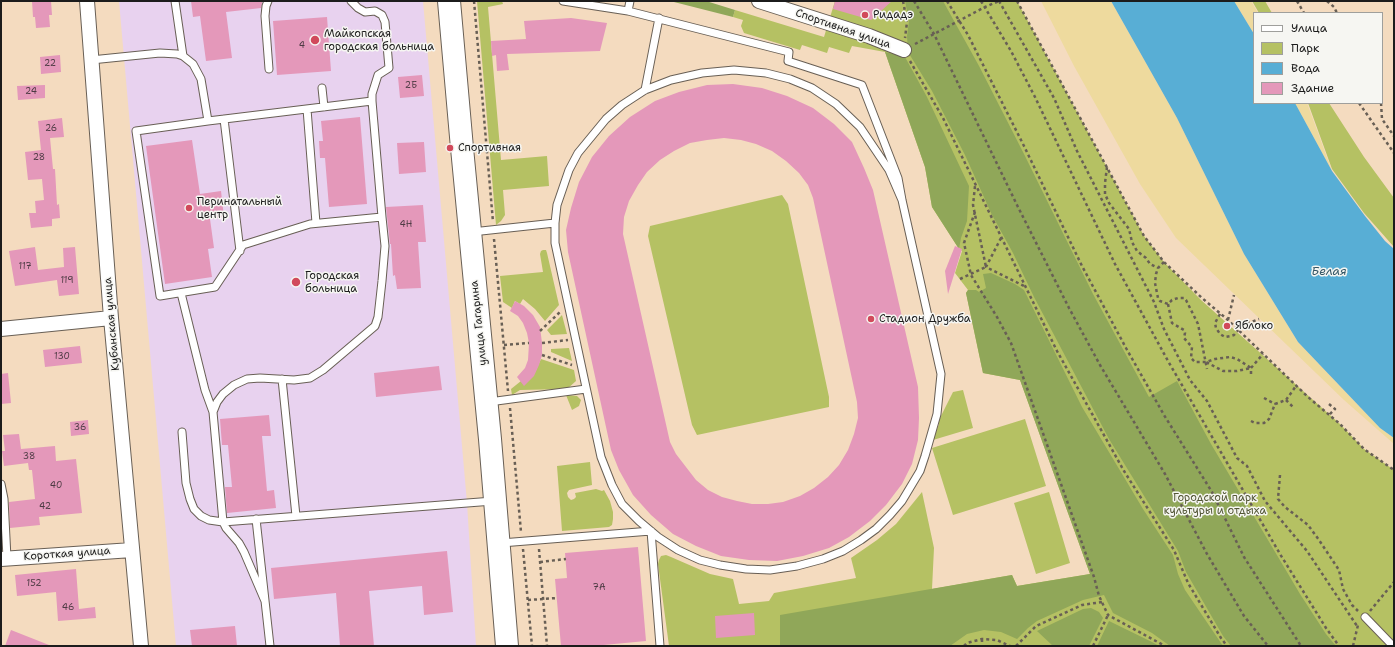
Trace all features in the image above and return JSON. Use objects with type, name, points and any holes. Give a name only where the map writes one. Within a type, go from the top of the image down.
[{"type":"main road","name":"улица Гагарина","points":[[449,1],[507,646]]},
{"type":"street","name":"Кубанская улица","points":[[87,1],[111,318],[141,646]]},
{"type":"street","name":"Спортивная улица","points":[[759,1],[790,6],[869,36],[907,55]]},
{"type":"street","points":[[1,329],[111,318]]},
{"type":"street","name":"Короткая улица","points":[[4,559],[132,550]]},
{"type":"lane","points":[[175,1],[183,56]]},
{"type":"lane","points":[[268,1],[265,16],[269,69]]},
{"type":"lane","points":[[213,412],[217,402],[223,394],[234,385],[247,379],[260,378],[294,380],[310,378],[323,370],[375,326],[378,317],[384,253],[372,94],[378,75],[389,68],[385,22],[382,15],[375,11],[365,12],[351,1]]},
{"type":"lane","points":[[563,1],[628,10],[789,52],[788,61],[862,85],[898,178],[941,374],[937,414],[920,470],[902,501],[876,529],[861,540],[843,551],[823,559],[797,566],[770,570],[746,569],[700,560],[678,550],[638,521],[622,504],[612,485],[601,457],[555,243],[557,205],[562,187],[578,153],[606,119],[622,105],[645,90],[671,80],[702,73],[734,70],[766,73],[790,79],[812,88],[836,104],[860,127],[888,170],[902,200]]},
{"type":"lane","points":[[628,10],[630,1]]},
{"type":"lane","points":[[645,90],[659,18]]},
{"type":"lane","points":[[91,60],[160,53],[177,54],[183,56],[193,64],[201,78],[208,121]]},
{"type":"lane","points":[[322,88],[324,107]]},
{"type":"lane","points":[[372,101],[136,131],[160,296],[215,287],[243,245],[310,224],[382,217]]},
{"type":"lane","points":[[307,109],[316,223]]},
{"type":"lane","points":[[224,119],[240,250]]},
{"type":"lane","points":[[470,232],[555,223]]},
{"type":"lane","points":[[181,293],[205,390],[213,412],[223,522],[244,552],[265,601]]},
{"type":"lane","points":[[282,379],[296,516]]},
{"type":"lane","points":[[486,402],[586,389]]},
{"type":"lane","points":[[182,432],[186,484],[190,500],[194,509],[201,516],[209,520],[223,522],[495,501]]},
{"type":"lane","points":[[1,484],[4,499],[4,559]]},
{"type":"lane","points":[[256,519],[270,646]]},
{"type":"lane","points":[[498,543],[651,531]]},
{"type":"lane","points":[[651,531],[660,646]]},
{"type":"lane","points":[[1365,617],[1394,646]]},
{"type":"path","points":[[474,1],[532,646]]},
{"type":"path","points":[[903,1],[907,22],[907,55],[943,118],[1057,351],[1124,471],[1174,550],[1188,583],[1227,646]]},
{"type":"path","points":[[914,1],[934,34],[1024,219],[1096,358],[1166,474],[1207,554],[1244,616],[1268,646]]},
{"type":"path","points":[[947,1],[968,35],[1082,266],[1126,348],[1164,414],[1212,492],[1244,557],[1301,646]]},
{"type":"path","points":[[981,1],[1011,51],[1035,97],[1115,264],[1153,335],[1280,554],[1326,628],[1339,646]]},
{"type":"path","points":[[907,55],[934,34],[999,1],[1054,98],[1077,152],[1154,302],[1164,329],[1190,380],[1207,401],[1237,458],[1247,466],[1265,501],[1307,551],[1357,626]]},
{"type":"path","points":[[1017,1],[1144,236],[1164,262],[1228,320],[1364,449],[1394,470]]},
{"type":"path","points":[[1297,1],[1303,12]]},
{"type":"path","points":[[1327,1],[1336,12]]},
{"type":"path","points":[[1360,104],[1394,153]]},
{"type":"path","points":[[1381,104],[1382,119],[1394,136]]},
{"type":"path","points":[[1107,166],[1105,194],[1109,203],[1129,229],[1132,242],[1137,251],[1146,258],[1150,264],[1158,268]]},
{"type":"path","points":[[975,185],[973,205],[986,267]]},
{"type":"path","points":[[975,212],[964,243],[971,275],[998,317],[1011,343],[1102,602],[1108,615],[1165,646]]},
{"type":"path","points":[[960,280],[986,267],[1001,238]]},
{"type":"path","points":[[1164,262],[1158,268],[1155,283],[1158,298],[1160,301],[1168,304]]},
{"type":"path","points":[[986,267],[1025,287]]},
{"type":"path","points":[[1228,320],[1234,295]]},
{"type":"path","points":[[1168,304],[1172,300],[1178,298],[1184,298],[1186,300],[1198,324],[1207,369]]},
{"type":"path","points":[[540,331],[568,304]]},
{"type":"path","points":[[1168,304],[1172,323],[1184,330],[1184,338],[1192,347],[1192,359],[1195,362],[1206,362],[1215,358],[1230,357],[1237,359],[1251,368]]},
{"type":"path","points":[[1220,314],[1216,323],[1216,328],[1220,334],[1225,337],[1234,335],[1237,329],[1259,319]]},
{"type":"path","points":[[542,343],[576,340]]},
{"type":"path","points":[[504,345],[529,343]]},
{"type":"path","points":[[1206,362],[1223,371],[1237,371],[1251,368],[1263,354]]},
{"type":"path","points":[[542,355],[582,368]]},
{"type":"path","points":[[1251,368],[1251,374]]},
{"type":"path","points":[[1264,398],[1275,404],[1286,400],[1296,386]]},
{"type":"path","points":[[1286,400],[1293,407]]},
{"type":"path","points":[[1251,421],[1255,423],[1264,423],[1270,419],[1275,404]]},
{"type":"path","points":[[1329,404],[1335,410],[1329,415]]},
{"type":"path","points":[[1280,475],[1278,498],[1286,508],[1308,525],[1339,570],[1343,589],[1352,605],[1365,617]]},
{"type":"path","points":[[538,539],[547,646]]},
{"type":"path","points":[[540,562],[566,559]]},
{"type":"path","points":[[1353,646],[1357,626],[1394,582]]},
{"type":"path","points":[[528,600],[557,598]]},
{"type":"path","points":[[1016,646],[1036,626],[1082,605],[1102,602]]},
{"type":"path","points":[[1093,646],[1108,615]]},
{"type":"path","points":[[982,639],[982,646]]},
{"type":"path","points":[[964,646],[967,643],[982,639],[997,640],[1010,646]]},
{"type":"shaded area","name":"Городская больница","points":[[119,1],[423,1],[467,503],[476,646],[176,646]]},
{"type":"green space","points":[[477,1],[502,1],[503,4],[488,7],[501,160],[547,156],[549,186],[503,190],[505,215],[496,225]]},
{"type":"green space","points":[[670,1],[706,1],[735,10],[733,17]]},
{"type":"green space","name":"Городской парк культуры и отдыха","points":[[835,1],[1017,1],[1144,236],[1164,262],[1201,300],[1340,424],[1364,449],[1394,470],[1394,646],[669,646],[658,564],[661,556],[666,555],[710,574],[733,579],[739,604],[769,601],[774,593],[856,578],[851,558],[877,540],[896,524],[922,492],[934,548],[932,589],[1012,575],[1017,586],[1090,574],[1020,380],[983,373],[966,293],[968,290],[955,273],[962,251],[959,249],[932,207],[925,167],[885,52],[852,46],[849,53],[829,47],[827,53],[802,45],[800,50],[744,33],[741,26],[743,20],[733,17],[735,10],[824,37]]},
{"type":"green space","points":[[905,1],[943,1],[979,66],[1093,294],[1149,397],[1177,381],[1211,444],[1300,594],[1326,634],[1336,646],[1231,646],[1223,636],[1186,572],[1178,551],[1109,439],[992,215],[965,155],[932,91],[908,52],[907,36],[909,21]]},
{"type":"green space","points":[[1252,1],[1265,1],[1271,12],[1258,12]]},
{"type":"green space","points":[[885,52],[905,57],[927,97],[969,186],[967,221],[959,249],[932,207],[925,167]]},
{"type":"green space","points":[[1308,104],[1330,104],[1364,157],[1394,198],[1394,247],[1364,213],[1332,169]]},
{"type":"green space","points":[[782,195],[788,204],[829,397],[829,407],[697,435],[692,425],[648,236],[650,226]]},
{"type":"green space","points":[[543,250],[546,250],[547,253],[559,305],[545,321],[535,309],[523,299],[520,304],[515,301],[512,308],[503,302],[500,276],[543,272],[540,254]]},
{"type":"green space","points":[[991,273],[1015,284],[1024,290],[1082,407],[1143,509],[1173,555],[1178,574],[1185,590],[1223,646],[1170,646],[1152,633],[1113,613],[1104,595],[1083,600],[1037,621],[1017,639],[1001,632],[984,630],[967,634],[950,646],[780,646],[780,615],[1012,575],[1017,586],[1090,574],[1020,380],[983,373],[966,293],[968,290],[976,290],[979,292],[986,288],[983,274]]},
{"type":"green space","points":[[562,315],[567,334],[551,335],[547,330]]},
{"type":"green space","points":[[569,348],[572,361],[551,352],[551,349]]},
{"type":"green space","points":[[541,359],[574,370],[576,381],[567,389],[520,390],[512,395],[511,389],[521,381],[533,376]]},
{"type":"green space","points":[[963,390],[973,428],[933,440],[939,420],[953,392]]},
{"type":"green space","points":[[566,395],[577,396],[581,400],[579,406],[572,410]]},
{"type":"green space","points":[[1025,419],[1046,486],[953,515],[932,448]]},
{"type":"green space","points":[[590,462],[592,485],[569,490],[567,493],[568,497],[571,500],[576,497],[575,493],[596,489],[602,491],[604,490],[610,501],[613,512],[612,525],[609,527],[562,531],[557,466]]},
{"type":"green space","points":[[1049,492],[1070,563],[1036,574],[1014,503]]},
{"type":"green space","points":[[1091,608],[1099,612],[1103,618],[1089,646],[1053,646],[1037,631],[1083,609]]},
{"type":"green space","points":[[1109,621],[1152,642],[1159,646],[1097,646]]},
{"type":"sand","points":[[1041,1],[1111,1],[1177,118],[1244,254],[1298,342],[1380,428],[1394,438],[1394,444],[1344,400],[1176,238],[1140,184],[1074,66]]},
{"type":"sand","points":[[1234,1],[1251,1],[1257,12],[1253,12],[1253,32]]},
{"type":"sand","points":[[1296,104],[1307,104],[1332,171]]},
{"type":"water","name":"Белая","points":[[1111,1],[1234,1],[1253,32],[1253,104],[1296,104],[1332,171],[1365,216],[1385,241],[1394,249],[1394,438],[1380,428],[1298,342],[1244,254],[1177,118]]},
{"type":"building","points":[[32,1],[51,1],[52,15],[49,15],[50,27],[36,28],[35,17],[33,17]]},
{"type":"building","points":[[191,1],[262,1],[262,3],[261,8],[226,12],[232,58],[206,61],[200,16],[193,17]]},
{"type":"building","name":"Ридадэ","points":[[835,1],[892,1],[871,20],[833,9]]},
{"type":"building","points":[[327,17],[331,71],[277,75],[273,21]]},
{"type":"building","points":[[571,18],[607,23],[600,51],[507,54],[509,70],[497,71],[496,55],[492,56],[491,41],[526,39],[524,21]]},
{"type":"building","points":[[60,55],[61,72],[41,74],[40,57]]},
{"type":"building","points":[[422,75],[424,96],[400,98],[398,77]]},
{"type":"building","name":"Стадион Дружба","points":[[733,84],[762,88],[787,96],[813,108],[834,124],[852,142],[873,190],[918,387],[918,440],[912,464],[902,484],[886,505],[870,521],[849,537],[829,548],[803,556],[777,561],[749,560],[721,556],[696,546],[673,534],[651,515],[633,495],[619,470],[611,450],[568,252],[566,230],[579,182],[592,157],[609,136],[630,117],[655,101],[679,92],[707,85]],"holes":[[[724,138],[756,144],[772,151],[799,173],[808,185],[813,198],[857,402],[858,418],[854,434],[848,450],[839,465],[828,477],[814,488],[800,496],[783,502],[768,504],[752,504],[737,501],[722,497],[708,490],[696,480],[676,454],[670,442],[623,234],[624,217],[629,201],[647,172],[660,160],[690,143]]]},
{"type":"building","points":[[45,85],[45,98],[18,100],[17,86]]},
{"type":"building","points":[[360,117],[367,204],[329,207],[325,158],[320,158],[319,141],[323,141],[321,121]]},
{"type":"building","points":[[62,118],[64,137],[50,138],[53,169],[55,169],[57,205],[59,204],[60,218],[52,219],[52,226],[31,228],[29,213],[36,213],[35,201],[44,200],[42,179],[28,180],[25,152],[41,150],[38,121]]},
{"type":"building","name":"Перинатальный центр","points":[[192,140],[200,194],[221,191],[224,217],[210,219],[214,248],[208,249],[212,277],[165,284],[146,146]]},
{"type":"building","points":[[424,142],[426,172],[399,174],[397,143]]},
{"type":"building","points":[[423,205],[426,242],[418,242],[421,288],[397,289],[395,275],[393,276],[391,244],[386,207]]},
{"type":"building","points":[[955,246],[962,249],[948,294],[945,271]]},
{"type":"building","points":[[35,247],[38,270],[64,267],[63,248],[75,247],[79,294],[59,296],[57,280],[15,286],[9,251]]},
{"type":"building","points":[[515,301],[524,306],[533,315],[540,327],[542,343],[542,355],[539,365],[534,376],[524,386],[517,377],[525,368],[528,360],[529,343],[523,323],[518,316],[510,311]]},
{"type":"building","points":[[80,346],[82,363],[45,367],[43,350]]},
{"type":"building","points":[[439,366],[442,390],[376,397],[374,373]]},
{"type":"building","points":[[8,373],[11,403],[1,404],[1,374]]},
{"type":"building","points":[[269,415],[271,436],[262,436],[267,491],[274,490],[276,508],[227,513],[225,487],[232,487],[228,445],[222,445],[220,419]]},
{"type":"building","points":[[88,420],[89,434],[71,436],[70,422]]},
{"type":"building","points":[[19,434],[21,449],[55,446],[56,461],[76,459],[82,513],[39,517],[40,525],[10,528],[9,502],[35,499],[32,470],[29,470],[28,463],[4,466],[2,451],[5,451],[3,435]]},
{"type":"building","points":[[638,547],[646,641],[593,646],[561,646],[555,579],[567,578],[565,553]]},
{"type":"building","points":[[447,551],[453,612],[424,615],[422,586],[369,591],[374,646],[340,646],[336,593],[274,599],[271,568]]},
{"type":"building","points":[[76,569],[79,609],[95,607],[96,618],[58,621],[56,592],[17,596],[15,575]]},
{"type":"building","points":[[754,613],[755,635],[716,638],[715,616]]},
{"type":"building","points":[[235,626],[237,646],[192,646],[190,630]]},
{"type":"building","points":[[11,630],[49,645],[49,646],[5,646]]},
{"type":"place","name":"Ридадэ","points":[[865,15]]},
{"type":"place","name":"Майкопская городская больница","points":[[315,40]]},
{"type":"place","name":"Спортивная","points":[[450,148]]},
{"type":"place","name":"Перинатальный центр","points":[[189,208]]},
{"type":"place","name":"Городская больница","points":[[296,282]]},
{"type":"place","name":"Стадион Дружба","points":[[871,319]]},
{"type":"place","name":"Яблоко","points":[[1227,326]]}]
